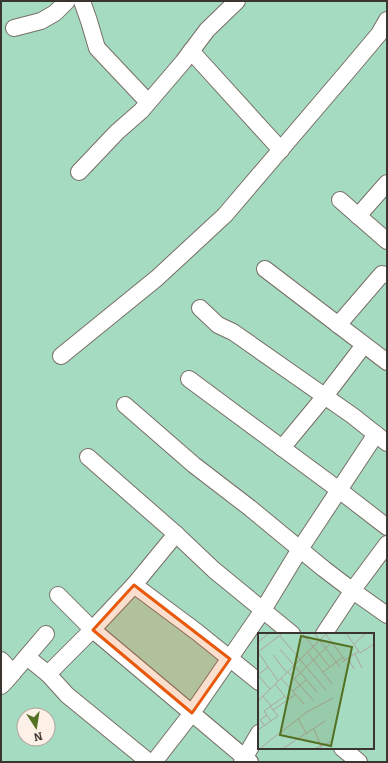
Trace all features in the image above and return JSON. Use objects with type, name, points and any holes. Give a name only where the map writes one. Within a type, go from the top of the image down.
[{"type":"street","points":[[14,28],[41,21],[55,13],[67,1]]},
{"type":"street","points":[[82,1],[90,21],[97,48],[148,102]]},
{"type":"street","points":[[79,172],[117,132],[141,111],[192,51],[207,30],[238,1]]},
{"type":"street","points":[[61,356],[157,278],[225,215],[348,72],[379,34],[387,20]]},
{"type":"street","points":[[192,51],[281,150]]},
{"type":"street","points":[[358,216],[387,183]]},
{"type":"street","points":[[340,200],[387,241]]},
{"type":"street","points":[[265,269],[387,362]]},
{"type":"street","points":[[338,325],[382,274],[387,275]]},
{"type":"street","points":[[154,762],[192,713],[230,659],[339,490],[382,439],[353,416],[233,332],[218,325],[200,308]]},
{"type":"street","points":[[282,448],[325,396],[364,345]]},
{"type":"street","points":[[189,379],[387,527]]},
{"type":"street","points":[[125,405],[194,465],[250,508],[352,591],[387,615]]},
{"type":"street","points":[[88,457],[176,534],[214,570],[291,633]]},
{"type":"street","points":[[48,674],[93,630],[134,585],[176,534]]},
{"type":"street","points":[[325,633],[352,591],[387,544]]},
{"type":"street","points":[[134,585],[258,681]]},
{"type":"street","points":[[58,595],[93,630],[192,713],[246,761],[258,735]]},
{"type":"street","points":[[1,686],[46,634]]},
{"type":"street","points":[[27,657],[48,674],[67,695],[148,762]]},
{"type":"street","points":[[1,660],[13,673]]},
{"type":"street","points":[[343,749],[359,762]]},
{"type":"highlighted area","points":[[134,585],[230,659],[192,713],[93,630]]},
{"type":"green space","points":[[1,1],[387,1],[387,762],[1,762]]}]
